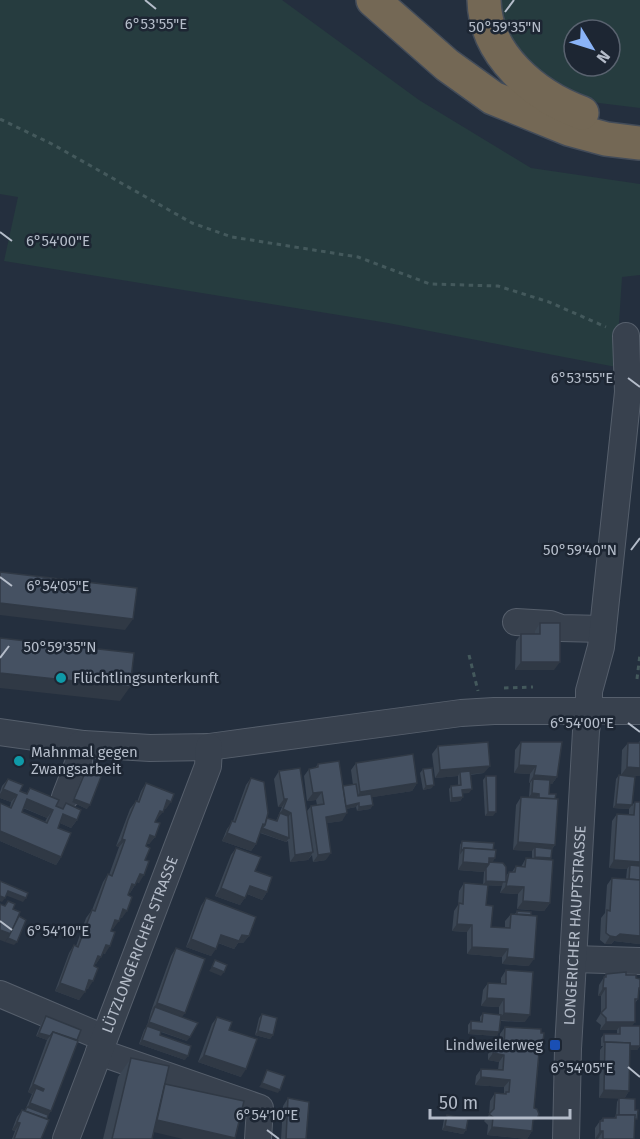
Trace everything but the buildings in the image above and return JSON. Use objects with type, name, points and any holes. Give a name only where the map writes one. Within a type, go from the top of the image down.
[{"type":"highway","points":[[373,0],[447,65],[493,98],[569,129],[606,139],[640,143]]},
{"type":"highway","points":[[484,0],[490,31],[501,52],[520,76],[542,94],[560,105],[581,113],[640,123]]},
{"type":"street","name":"LONGERICHER HAUPTSTRASSE","points":[[566,1139],[568,1049],[586,731],[589,691],[601,647],[628,392],[626,336]]},
{"type":"street","points":[[516,622],[550,624],[561,628],[603,629]]},
{"type":"street","points":[[0,732],[81,744],[150,748],[209,747],[480,712],[640,711]]},
{"type":"street","points":[[65,797],[79,761],[81,744]]},
{"type":"street","name":"LÜTZLONGERICHER STRASSE","points":[[66,1139],[208,766],[209,747]]},
{"type":"street","points":[[573,959],[640,961]]},
{"type":"street","points":[[0,994],[101,1045],[260,1108],[258,1139]]},
{"type":"path","points":[[0,119],[52,144],[192,223],[232,237],[358,257],[430,284],[498,286],[587,317],[626,336]]},
{"type":"path","points":[[637,679],[640,654]]},
{"type":"path","points":[[469,655],[479,693],[480,712]]},
{"type":"green space","points":[[0,0],[282,0],[419,100],[531,168],[640,184],[640,275],[622,277],[616,367],[388,323],[4,261],[18,197],[0,194]]},
{"type":"green space","points":[[496,0],[640,0],[640,108],[599,103],[567,94],[513,53]]},
{"type":"place","name":"Flüchtlingsunterkunft","points":[[61,678]]},
{"type":"place","name":"Mahnmal gegen Zwangsarbeit","points":[[19,761]]},
{"type":"place","name":"Lindweilerweg","points":[[555,1045]]}]
